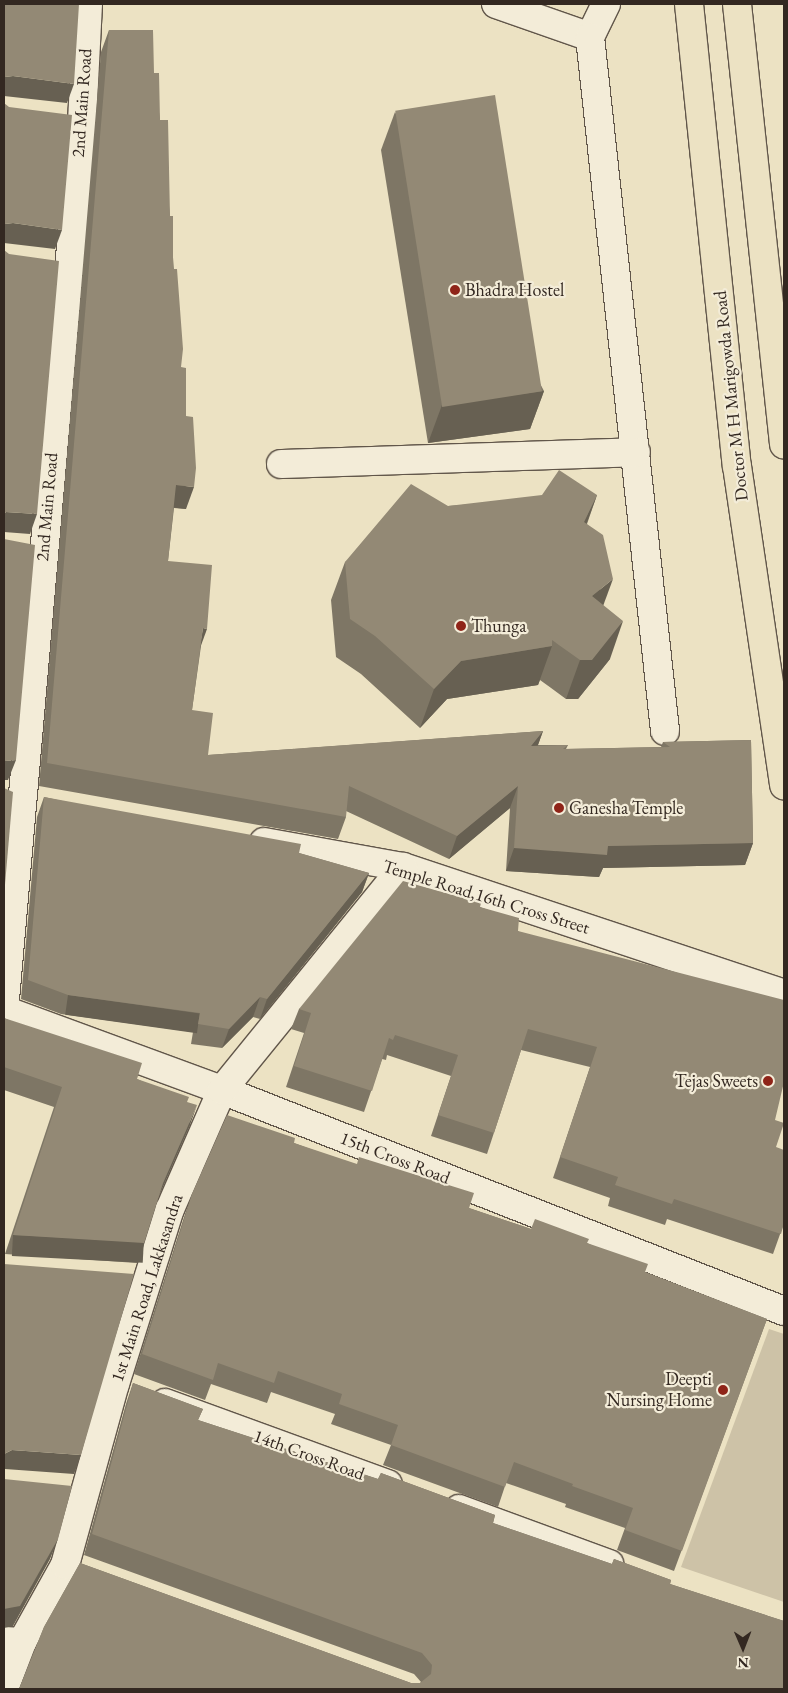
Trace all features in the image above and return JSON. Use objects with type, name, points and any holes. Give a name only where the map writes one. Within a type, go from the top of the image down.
[{"type":"main road","name":"Doctor M H Marigowda Road","points":[[689,4],[737,466],[784,786]]},
{"type":"main road","points":[[737,4],[784,445]]},
{"type":"street","name":"2nd Main Road","points":[[4,1010],[24,798],[33,550],[69,267],[82,121],[88,4]]},
{"type":"street","points":[[496,4],[590,37]]},
{"type":"street","points":[[606,4],[590,37],[665,731]]},
{"type":"street","points":[[55,118],[82,121]]},
{"type":"street","points":[[41,264],[69,267]]},
{"type":"street","points":[[281,464],[636,452]]},
{"type":"street","name":"Temple Road,16th Cross Street","points":[[238,837],[403,867],[784,994]]},
{"type":"street","name":"1st Main Road, Lakkasandra","points":[[4,1689],[13,1642],[65,1565],[115,1384],[170,1209],[222,1090],[403,867]]},
{"type":"street","name":"15th Cross Road","points":[[4,1010],[222,1090],[784,1311]]},
{"type":"street","points":[[118,1278],[147,1279]]},
{"type":"street","name":"14th Cross Road","points":[[115,1384],[636,1574]]},
{"type":"street","points":[[59,1489],[86,1491]]},
{"type":"street","points":[[65,1565],[93,1575]]},
{"type":"shaded area","points":[[769,1329],[784,1334],[784,1602],[681,1567]]},
{"type":"building","points":[[4,4],[79,4],[74,84],[13,76],[4,78]]},
{"type":"building","points":[[109,30],[153,30],[154,73],[159,73],[160,120],[168,120],[170,216],[173,216],[173,269],[177,269],[183,349],[181,367],[186,368],[186,416],[193,417],[196,468],[194,487],[176,485],[168,561],[212,565],[207,629],[203,628],[192,710],[213,713],[208,755],[543,731],[531,746],[568,745],[563,749],[670,747],[663,742],[751,740],[753,843],[608,846],[607,855],[514,848],[518,786],[457,836],[349,786],[346,817],[47,763]]},
{"type":"building","name":"Bhadra Hostel","points":[[495,95],[542,391],[442,407],[395,111]]},
{"type":"building","points":[[4,103],[9,107],[72,115],[62,230],[13,223],[5,224],[4,226]]},
{"type":"building","points":[[4,250],[9,254],[59,261],[37,514],[6,512],[4,514]]},
{"type":"building","name":"Thunga","points":[[559,470],[597,495],[584,522],[603,535],[613,579],[592,596],[623,621],[592,660],[580,660],[552,640],[552,646],[461,661],[434,689],[375,636],[350,619],[345,562],[411,484],[448,506],[542,495]]},
{"type":"building","points":[[4,539],[35,545],[16,760],[5,761],[4,763]]},
{"type":"building","points":[[4,788],[13,792],[4,896]]},
{"type":"building","points":[[44,797],[301,844],[299,853],[369,873],[267,999],[260,997],[229,1029],[198,1024],[200,1013],[68,995],[28,980]]},
{"type":"building","points":[[403,881],[481,903],[480,907],[519,918],[518,931],[784,1000],[784,1082],[775,1120],[784,1123],[776,1147],[784,1150],[784,1223],[781,1234],[674,1199],[672,1204],[615,1185],[618,1177],[560,1157],[597,1047],[528,1029],[494,1133],[438,1115],[458,1055],[395,1035],[393,1040],[389,1038],[372,1091],[294,1066],[311,1013],[299,1009]]},
{"type":"building","points":[[4,1018],[142,1063],[137,1079],[189,1097],[187,1102],[197,1105],[163,1183],[144,1243],[13,1235],[62,1087],[4,1067]]},
{"type":"building","points":[[227,1115],[295,1138],[294,1143],[357,1164],[359,1157],[474,1193],[469,1208],[531,1229],[535,1219],[589,1239],[587,1243],[648,1264],[645,1272],[767,1319],[682,1551],[625,1530],[633,1508],[514,1462],[505,1487],[391,1445],[398,1425],[339,1404],[342,1394],[278,1371],[274,1383],[218,1363],[213,1380],[142,1354],[192,1194]]},
{"type":"building","points":[[4,1264],[134,1274],[81,1455],[12,1450],[4,1454]]},
{"type":"building","points":[[133,1383],[203,1409],[198,1420],[378,1479],[381,1473],[495,1515],[493,1523],[612,1564],[614,1559],[671,1580],[670,1584],[784,1621],[784,1689],[19,1689],[44,1627],[80,1563],[411,1683],[420,1683],[431,1674],[432,1665],[422,1653],[92,1534]]},
{"type":"building","points":[[4,1479],[72,1486],[58,1539],[20,1606],[4,1609]]},
{"type":"place","name":"Bhadra Hostel","points":[[455,290]]},
{"type":"place","name":"Thunga","points":[[461,626]]},
{"type":"place","name":"Ganesha Temple","points":[[559,808]]},
{"type":"place","name":"Tejas Sweets","points":[[768,1081]]},
{"type":"place","name":"Deepti Nursing Home","points":[[723,1390]]}]
